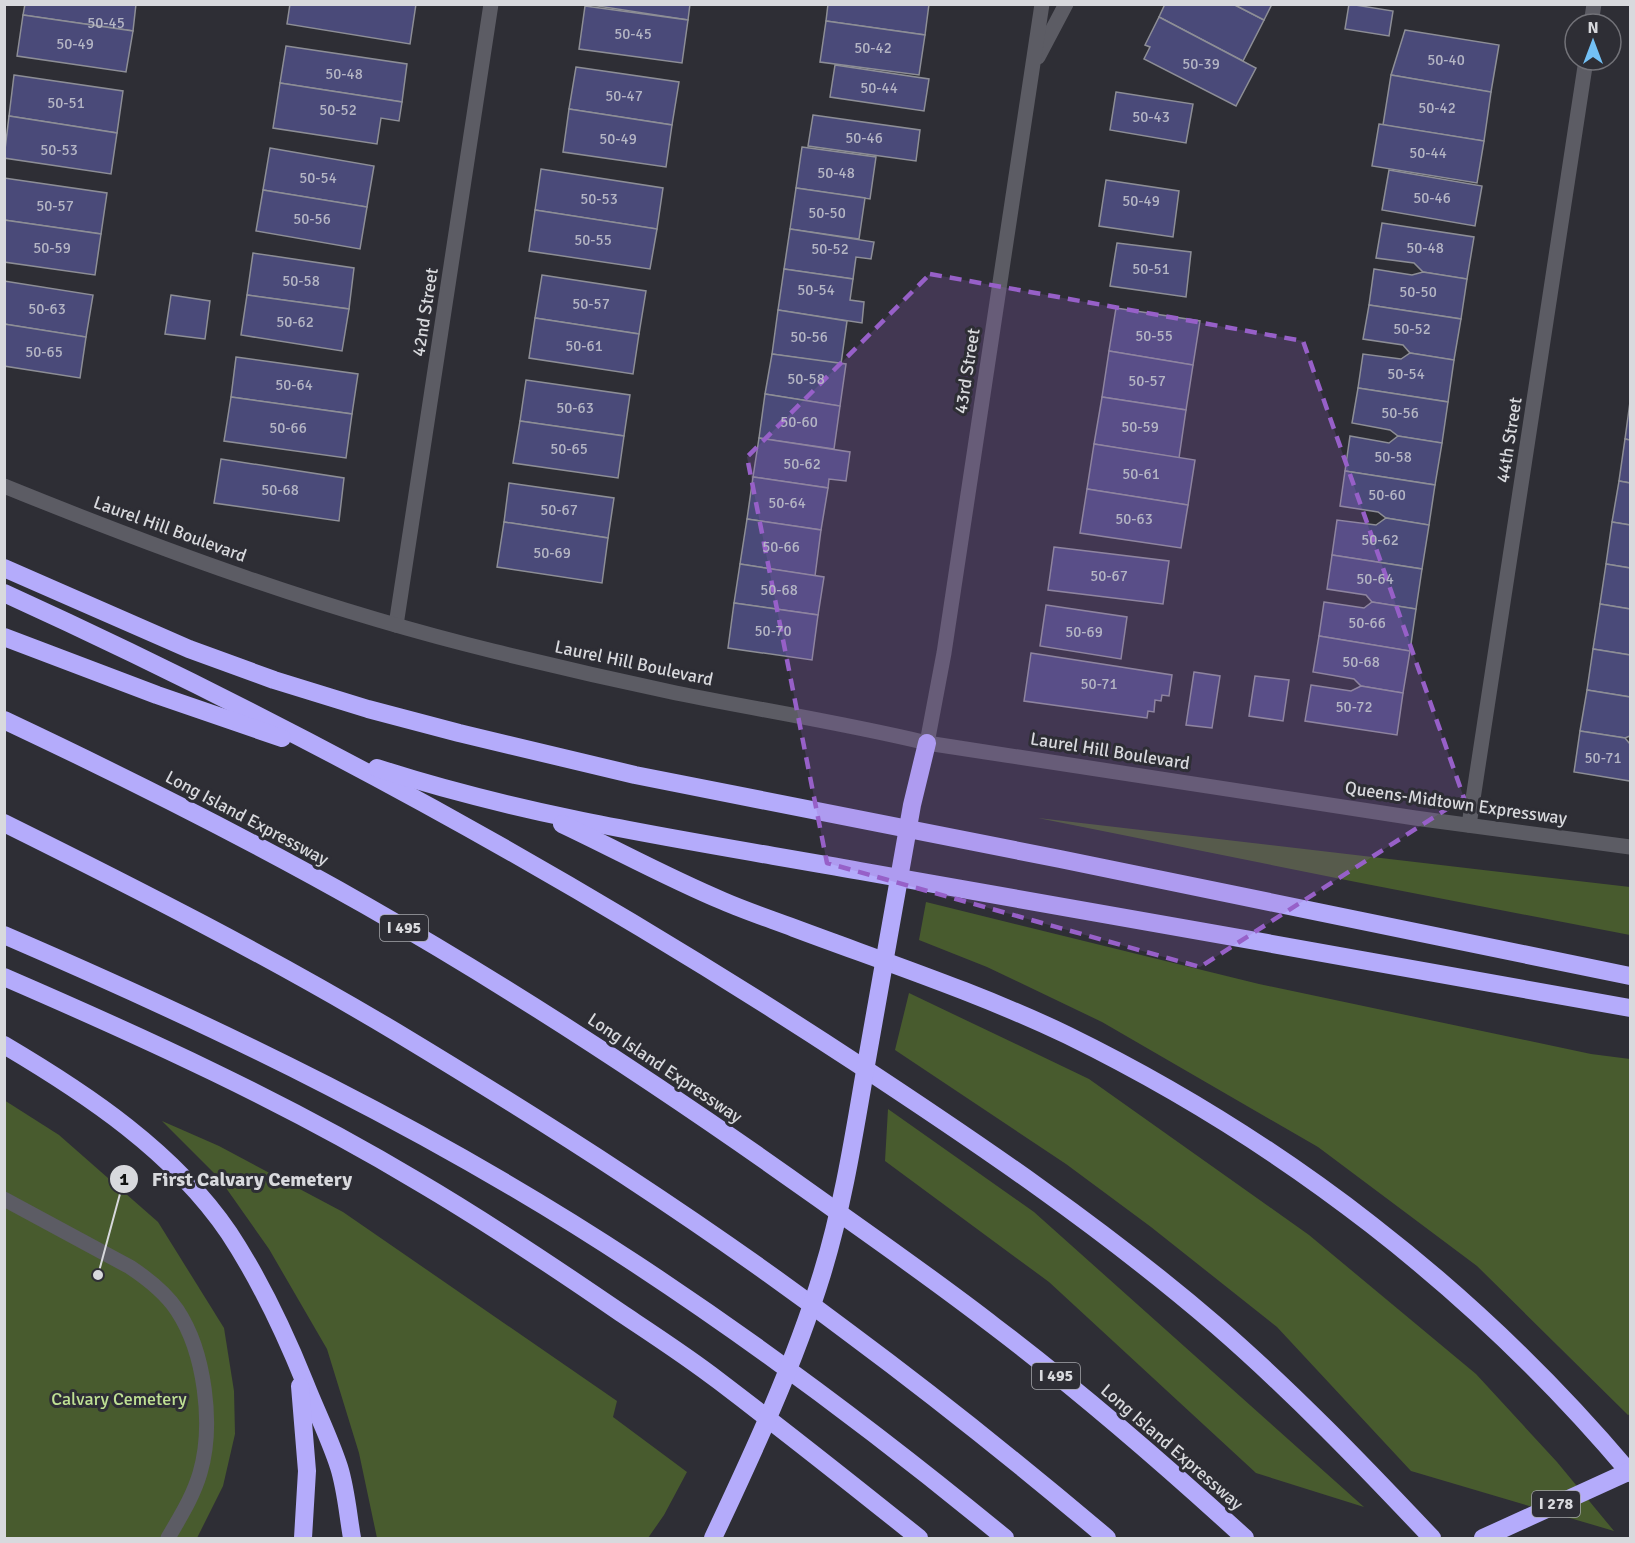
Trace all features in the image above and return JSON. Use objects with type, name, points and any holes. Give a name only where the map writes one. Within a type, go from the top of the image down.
[{"type":"highway","points":[[4,568],[189,650],[357,706],[459,733],[635,775],[1060,859],[1630,976]]},
{"type":"highway","points":[[4,593],[193,682],[432,807],[686,955],[986,1148],[1108,1238],[1217,1326],[1296,1399],[1432,1539]]},
{"type":"highway","points":[[4,637],[157,695],[273,735],[417,781],[541,813],[1630,1008]]},
{"type":"highway","name":"Long Island Expressway","points":[[4,720],[214,823],[365,905],[508,990],[649,1080],[783,1173],[994,1326],[1124,1431],[1245,1539]]},
{"type":"highway","points":[[713,1539],[771,1407],[822,1274],[843,1195],[912,805],[927,743]]},
{"type":"highway","points":[[541,813],[723,901],[992,1002],[1066,1035],[1192,1102],[1260,1144],[1387,1236],[1456,1293],[1521,1354],[1587,1422],[1630,1472]]},
{"type":"highway","points":[[4,824],[108,875],[252,951],[394,1031],[550,1128],[759,1268],[848,1331],[975,1430],[1100,1533]]},
{"type":"highway","points":[[4,935],[223,1034],[430,1141],[530,1198],[733,1329],[927,1474],[1005,1539]]},
{"type":"highway","points":[[4,977],[108,1022],[188,1061],[343,1139],[416,1180],[557,1269],[717,1379],[918,1539]]},
{"type":"highway","points":[[4,1045],[77,1090],[126,1126],[164,1159],[199,1195],[228,1232],[253,1273],[299,1369],[339,1468],[352,1539]]},
{"type":"highway","points":[[299,1369],[307,1471],[303,1539]]},
{"type":"highway","name":"I 278","points":[[1483,1539],[1630,1472]]},
{"type":"street","name":"42nd Street","points":[[396,625],[490,4]]},
{"type":"street","name":"43rd Street","points":[[927,743],[941,672],[1042,4]]},
{"type":"street","points":[[1032,68],[1066,4]]},
{"type":"street","name":"44th Street","points":[[1469,825],[1584,72]]},
{"type":"street","name":"Laurel Hill Boulevard","points":[[4,486],[128,536],[291,594],[492,651],[677,693],[868,729],[927,743],[1275,797]]},
{"type":"street","name":"Queens-Midtown Expressway","points":[[1275,797],[1630,847]]},
{"type":"street","points":[[4,1199],[130,1267],[164,1293],[188,1330],[201,1372],[207,1414],[206,1435],[200,1473],[193,1492],[168,1539]]},
{"type":"highlighted area","points":[[930,274],[1303,341],[1464,798],[1200,967],[827,863],[747,457]]},
{"type":"green space","points":[[1038,818],[1630,887],[1630,935],[1356,882]]},
{"type":"green space","points":[[926,902],[1259,984],[1591,1054],[1630,1059],[1630,1414],[1628,1415],[1477,1266],[1318,1147],[1102,1022],[987,967],[919,940]]},
{"type":"green space","points":[[909,993],[1089,1079],[1309,1235],[1476,1374],[1557,1462],[1614,1531],[1411,1471],[1277,1327],[1151,1227],[1066,1164],[895,1050]]},
{"type":"green space","name":"Calvary Cemetery","points":[[4,1100],[59,1135],[158,1222],[224,1328],[234,1391],[235,1434],[223,1486],[197,1538],[5,1538]]},
{"type":"green space","points":[[888,1109],[1034,1212],[1364,1507],[1256,1473],[1049,1282],[885,1161]]},
{"type":"green space","points":[[162,1121],[219,1146],[343,1212],[617,1401],[613,1417],[687,1472],[664,1515],[648,1538],[377,1538],[359,1453],[327,1349],[269,1249],[219,1178]]},
{"type":"building","points":[[25,4],[136,4],[133,31],[23,15]]},
{"type":"building","points":[[290,4],[416,4],[410,44],[287,24]]},
{"type":"building","points":[[585,4],[690,4],[688,20]]},
{"type":"building","points":[[828,4],[929,4],[925,35],[826,21]]},
{"type":"building","points":[[1165,4],[1233,4],[1264,20],[1243,61],[1159,17]]},
{"type":"building","points":[[1233,4],[1272,4],[1264,20]]},
{"type":"building","points":[[1349,4],[1393,11],[1389,36],[1345,29]]},
{"type":"building","points":[[585,6],[688,20],[682,63],[579,49]]},
{"type":"building","points":[[23,15],[133,31],[126,72],[17,56]]},
{"type":"building","points":[[1159,17],[1256,68],[1236,106],[1144,59],[1150,47],[1145,45]]},
{"type":"building","points":[[826,21],[925,35],[919,75],[820,62]]},
{"type":"building","points":[[1405,30],[1499,45],[1491,92],[1391,75]]},
{"type":"building","points":[[286,46],[407,64],[402,102],[280,83]]},
{"type":"building","points":[[835,65],[929,79],[924,111],[830,97]]},
{"type":"building","points":[[576,67],[679,82],[672,125],[569,109]]},
{"type":"building","points":[[14,75],[123,91],[117,133],[9,116]]},
{"type":"building","points":[[1391,75],[1491,92],[1484,141],[1383,125]]},
{"type":"building","points":[[280,83],[402,102],[399,121],[381,118],[377,144],[273,128]]},
{"type":"building","points":[[1116,92],[1193,104],[1186,143],[1110,130]]},
{"type":"building","points":[[569,109],[672,125],[666,167],[563,152]]},
{"type":"building","points":[[813,115],[920,130],[916,161],[808,146]]},
{"type":"building","points":[[9,116],[117,133],[111,174],[4,158]]},
{"type":"building","points":[[1379,124],[1484,141],[1477,183],[1372,166]]},
{"type":"building","points":[[802,147],[876,157],[870,199],[796,188]]},
{"type":"building","points":[[270,148],[374,166],[367,207],[263,190]]},
{"type":"building","points":[[541,169],[663,188],[657,229],[535,210]]},
{"type":"building","points":[[1389,170],[1482,186],[1475,226],[1382,210]]},
{"type":"building","points":[[4,178],[107,193],[101,234],[4,220]]},
{"type":"building","points":[[1106,180],[1179,191],[1173,237],[1099,226]]},
{"type":"building","points":[[796,188],[865,198],[859,239],[790,229]]},
{"type":"building","points":[[263,190],[367,207],[360,249],[256,231]]},
{"type":"building","points":[[535,210],[657,229],[650,269],[529,251]]},
{"type":"building","points":[[4,220],[101,234],[95,275],[4,262]]},
{"type":"building","points":[[1382,223],[1474,237],[1467,279],[1423,272],[1414,263],[1376,258]]},
{"type":"building","points":[[790,229],[874,242],[871,259],[856,257],[853,279],[784,269]]},
{"type":"building","points":[[1117,243],[1191,252],[1186,297],[1110,286]]},
{"type":"building","points":[[253,253],[354,268],[349,309],[247,295]]},
{"type":"building","points":[[784,269],[853,279],[850,300],[864,302],[862,323],[778,310]]},
{"type":"building","points":[[1374,269],[1412,275],[1423,272],[1467,279],[1461,319],[1369,305]]},
{"type":"building","points":[[542,275],[646,291],[639,334],[535,318]]},
{"type":"building","points":[[4,281],[93,295],[86,337],[4,324]]},
{"type":"building","points":[[171,295],[210,301],[205,339],[165,334]]},
{"type":"building","points":[[247,295],[349,309],[342,351],[241,335]]},
{"type":"building","points":[[1369,305],[1461,319],[1454,360],[1410,353],[1403,345],[1363,339]]},
{"type":"building","points":[[1116,308],[1200,321],[1193,365],[1109,351]]},
{"type":"building","points":[[778,310],[847,321],[841,364],[772,354]]},
{"type":"building","points":[[535,318],[639,334],[633,374],[529,358]]},
{"type":"building","points":[[4,324],[86,337],[80,378],[4,366]]},
{"type":"building","points":[[1109,351],[1193,365],[1186,410],[1102,397]]},
{"type":"building","points":[[1410,353],[1454,360],[1448,402],[1358,388],[1363,354],[1401,359]]},
{"type":"building","points":[[772,354],[846,364],[840,406],[765,394]]},
{"type":"building","points":[[236,357],[358,374],[352,414],[231,397]]},
{"type":"building","points":[[526,380],[630,395],[624,436],[520,421]]},
{"type":"building","points":[[1358,388],[1448,402],[1442,443],[1398,436],[1390,430],[1352,423]]},
{"type":"building","points":[[765,394],[840,406],[834,449],[759,438]]},
{"type":"building","points":[[231,397],[352,414],[346,458],[224,441]]},
{"type":"building","points":[[1102,397],[1186,410],[1179,458],[1094,444]]},
{"type":"building","points":[[1630,402],[1630,440],[1625,439]]},
{"type":"building","points":[[520,421],[624,436],[618,478],[513,463]]},
{"type":"building","points":[[1350,436],[1389,443],[1398,436],[1442,443],[1435,485],[1345,471]]},
{"type":"building","points":[[759,438],[850,452],[846,481],[829,479],[828,488],[753,477]]},
{"type":"building","points":[[1625,439],[1630,440],[1630,483],[1619,481]]},
{"type":"building","points":[[1094,444],[1195,460],[1188,505],[1087,489]]},
{"type":"building","points":[[221,459],[344,478],[339,521],[214,503]]},
{"type":"building","points":[[1345,471],[1435,485],[1429,525],[1386,518],[1378,512],[1340,506]]},
{"type":"building","points":[[753,477],[828,488],[821,530],[747,519]]},
{"type":"building","points":[[1619,481],[1630,483],[1630,525],[1612,522]]},
{"type":"building","points":[[509,483],[614,498],[608,538],[504,522]]},
{"type":"building","points":[[1087,489],[1188,505],[1181,548],[1080,533]]},
{"type":"building","points":[[1386,518],[1429,525],[1422,569],[1332,555],[1337,520],[1376,525]]},
{"type":"building","points":[[747,519],[821,530],[815,576],[740,564]]},
{"type":"building","points":[[504,522],[608,538],[602,583],[497,567]]},
{"type":"building","points":[[1612,522],[1630,525],[1630,568],[1606,564]]},
{"type":"building","points":[[1054,547],[1169,561],[1163,604],[1048,590]]},
{"type":"building","points":[[1332,555],[1422,569],[1416,609],[1372,602],[1366,595],[1327,589]]},
{"type":"building","points":[[740,564],[824,577],[818,615],[734,603]]},
{"type":"building","points":[[1606,564],[1630,568],[1630,609],[1600,604]]},
{"type":"building","points":[[1324,602],[1364,608],[1372,602],[1416,609],[1410,651],[1319,636]]},
{"type":"building","points":[[734,603],[818,615],[812,660],[728,648]]},
{"type":"building","points":[[1600,604],[1630,609],[1630,655],[1593,649]]},
{"type":"building","points":[[1046,605],[1127,617],[1121,659],[1040,646]]},
{"type":"building","points":[[1319,636],[1410,651],[1403,693],[1361,686],[1354,679],[1313,672]]},
{"type":"building","points":[[1593,649],[1630,655],[1630,697],[1587,690]]},
{"type":"building","points":[[1031,653],[1172,675],[1169,696],[1162,695],[1161,701],[1155,700],[1154,712],[1148,711],[1147,718],[1024,701]]},
{"type":"building","points":[[1194,672],[1220,676],[1212,728],[1186,725]]},
{"type":"building","points":[[1255,676],[1289,680],[1283,721],[1249,716]]},
{"type":"building","points":[[1311,685],[1351,691],[1361,686],[1403,693],[1397,735],[1305,721]]},
{"type":"building","points":[[1587,690],[1630,697],[1630,736],[1625,738],[1580,731]]},
{"type":"building","points":[[1580,731],[1625,738],[1630,744],[1630,781],[1574,772]]},
{"type":"place","name":"First Calvary Cemetery","points":[[98,1275]]}]
